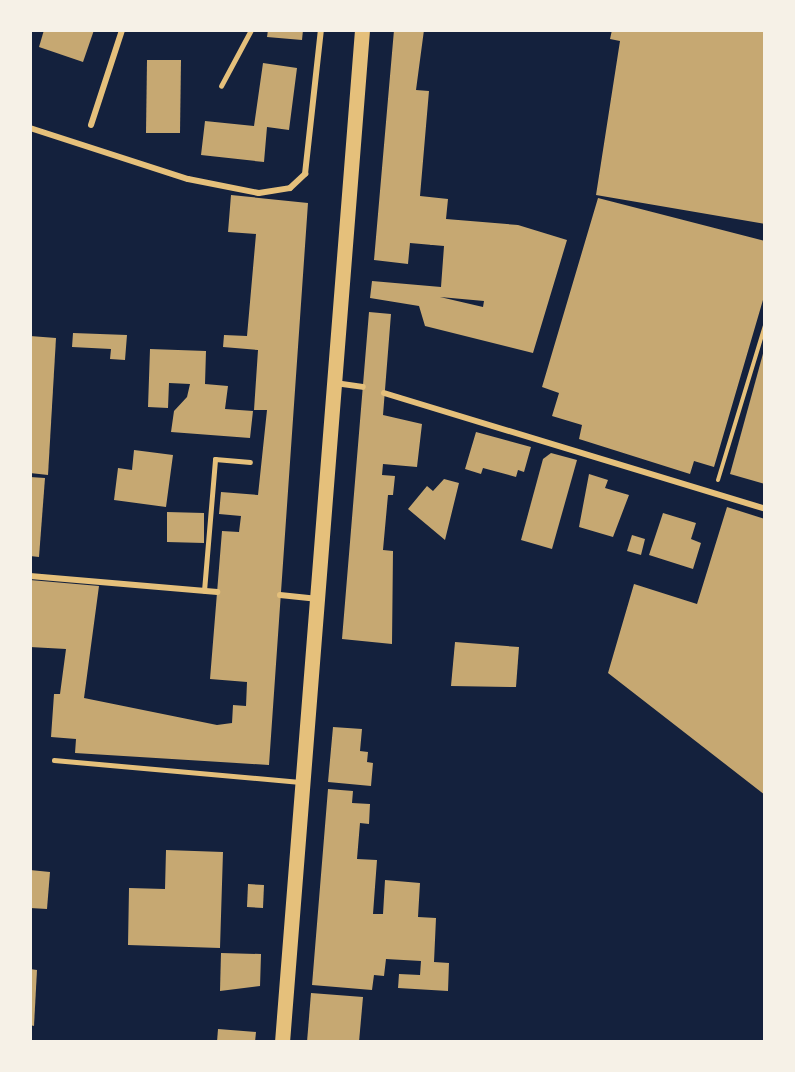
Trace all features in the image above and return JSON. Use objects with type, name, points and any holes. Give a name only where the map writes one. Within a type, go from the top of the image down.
[{"type":"main road","points":[[282,1042],[300,782],[335,383],[362,30]]},
{"type":"street","points":[[92,125],[122,30]]},
{"type":"street","points":[[30,128],[188,179],[259,193],[290,188],[305,174],[321,30]]},
{"type":"street","points":[[335,383],[363,387]]},
{"type":"street","points":[[384,393],[765,509]]},
{"type":"street","points":[[30,576],[217,592]]},
{"type":"street","points":[[280,596],[316,599]]},
{"type":"lane","points":[[221,86],[250,30]]},
{"type":"lane","points":[[204,591],[216,459],[250,462]]},
{"type":"lane","points":[[54,760],[300,782]]},
{"type":"path","points":[[714,493],[765,325]]},
{"type":"building","points":[[44,30],[94,30],[83,62],[39,47]]},
{"type":"building","points":[[268,30],[303,30],[302,40],[267,37]]},
{"type":"building","points":[[394,30],[424,30],[416,90],[429,91],[420,196],[448,199],[446,219],[518,225],[567,240],[533,353],[425,326],[419,306],[370,298],[372,281],[441,287],[444,246],[410,243],[408,264],[374,260]],"holes":[[[440,297],[484,301],[483,307]]]},
{"type":"building","points":[[612,30],[765,32],[765,224],[596,195],[620,41],[610,39]]},
{"type":"building","points":[[147,60],[181,60],[180,133],[146,133]]},
{"type":"building","points":[[263,63],[297,68],[289,130],[267,127],[264,162],[201,155],[205,121],[254,126]]},
{"type":"building","points":[[231,195],[308,203],[269,765],[75,753],[76,739],[51,737],[54,694],[60,694],[66,649],[30,647],[30,580],[99,586],[84,698],[217,725],[232,723],[233,705],[246,706],[247,682],[210,679],[222,531],[239,532],[241,516],[219,514],[221,492],[258,495],[267,410],[254,410],[258,350],[223,347],[224,335],[247,336],[256,234],[228,232]]},
{"type":"building","points":[[598,198],[765,241],[765,293],[714,467],[694,461],[690,474],[579,439],[582,425],[552,416],[559,393],[542,387]]},
{"type":"building","points":[[369,312],[391,314],[383,415],[422,424],[417,467],[383,464],[382,475],[395,476],[393,495],[388,495],[383,550],[393,551],[392,644],[342,639]]},
{"type":"building","points":[[73,333],[127,335],[125,360],[110,359],[111,349],[72,347]]},
{"type":"building","points":[[30,336],[56,338],[48,475],[30,473]]},
{"type":"building","points":[[150,349],[206,351],[205,384],[228,386],[225,409],[253,411],[250,438],[171,432],[174,411],[187,397],[190,384],[169,383],[168,408],[148,407]]},
{"type":"building","points":[[765,350],[765,484],[730,474]]},
{"type":"building","points":[[476,432],[531,447],[524,472],[518,470],[516,477],[483,468],[481,474],[465,469]]},
{"type":"building","points":[[134,450],[173,455],[166,507],[114,500],[118,468],[132,470]]},
{"type":"building","points":[[551,453],[577,460],[552,549],[521,540],[543,459]]},
{"type":"building","points":[[589,474],[608,480],[605,488],[629,495],[613,537],[579,527]]},
{"type":"building","points":[[30,477],[45,478],[39,557],[30,556]]},
{"type":"building","points":[[444,479],[459,483],[445,540],[408,509],[427,486],[433,491]]},
{"type":"building","points":[[727,507],[765,519],[765,795],[608,673],[634,584],[697,604]]},
{"type":"building","points":[[167,512],[204,513],[204,543],[167,542]]},
{"type":"building","points":[[663,513],[696,523],[691,539],[701,543],[693,569],[649,555]]},
{"type":"building","points":[[632,535],[645,539],[641,555],[627,551]]},
{"type":"building","points":[[455,642],[519,647],[516,687],[451,686]]},
{"type":"building","points":[[333,727],[362,729],[360,751],[368,752],[367,762],[373,763],[371,786],[328,782]]},
{"type":"building","points":[[328,789],[353,791],[352,803],[370,804],[369,824],[360,823],[357,859],[377,860],[373,914],[383,914],[385,880],[420,883],[418,917],[436,918],[434,962],[449,963],[448,991],[398,988],[399,974],[420,975],[421,961],[386,959],[384,976],[374,975],[372,990],[312,985]]},
{"type":"building","points":[[166,850],[223,852],[220,948],[128,945],[129,888],[165,889]]},
{"type":"building","points":[[30,870],[50,872],[47,909],[30,908]]},
{"type":"building","points":[[248,884],[264,885],[263,908],[247,907]]},
{"type":"building","points":[[221,953],[261,954],[260,986],[220,991]]},
{"type":"building","points":[[30,969],[37,970],[34,1026],[30,1025]]},
{"type":"building","points":[[311,993],[363,997],[359,1042],[307,1042]]},
{"type":"building","points":[[218,1029],[256,1032],[255,1042],[217,1042]]}]
